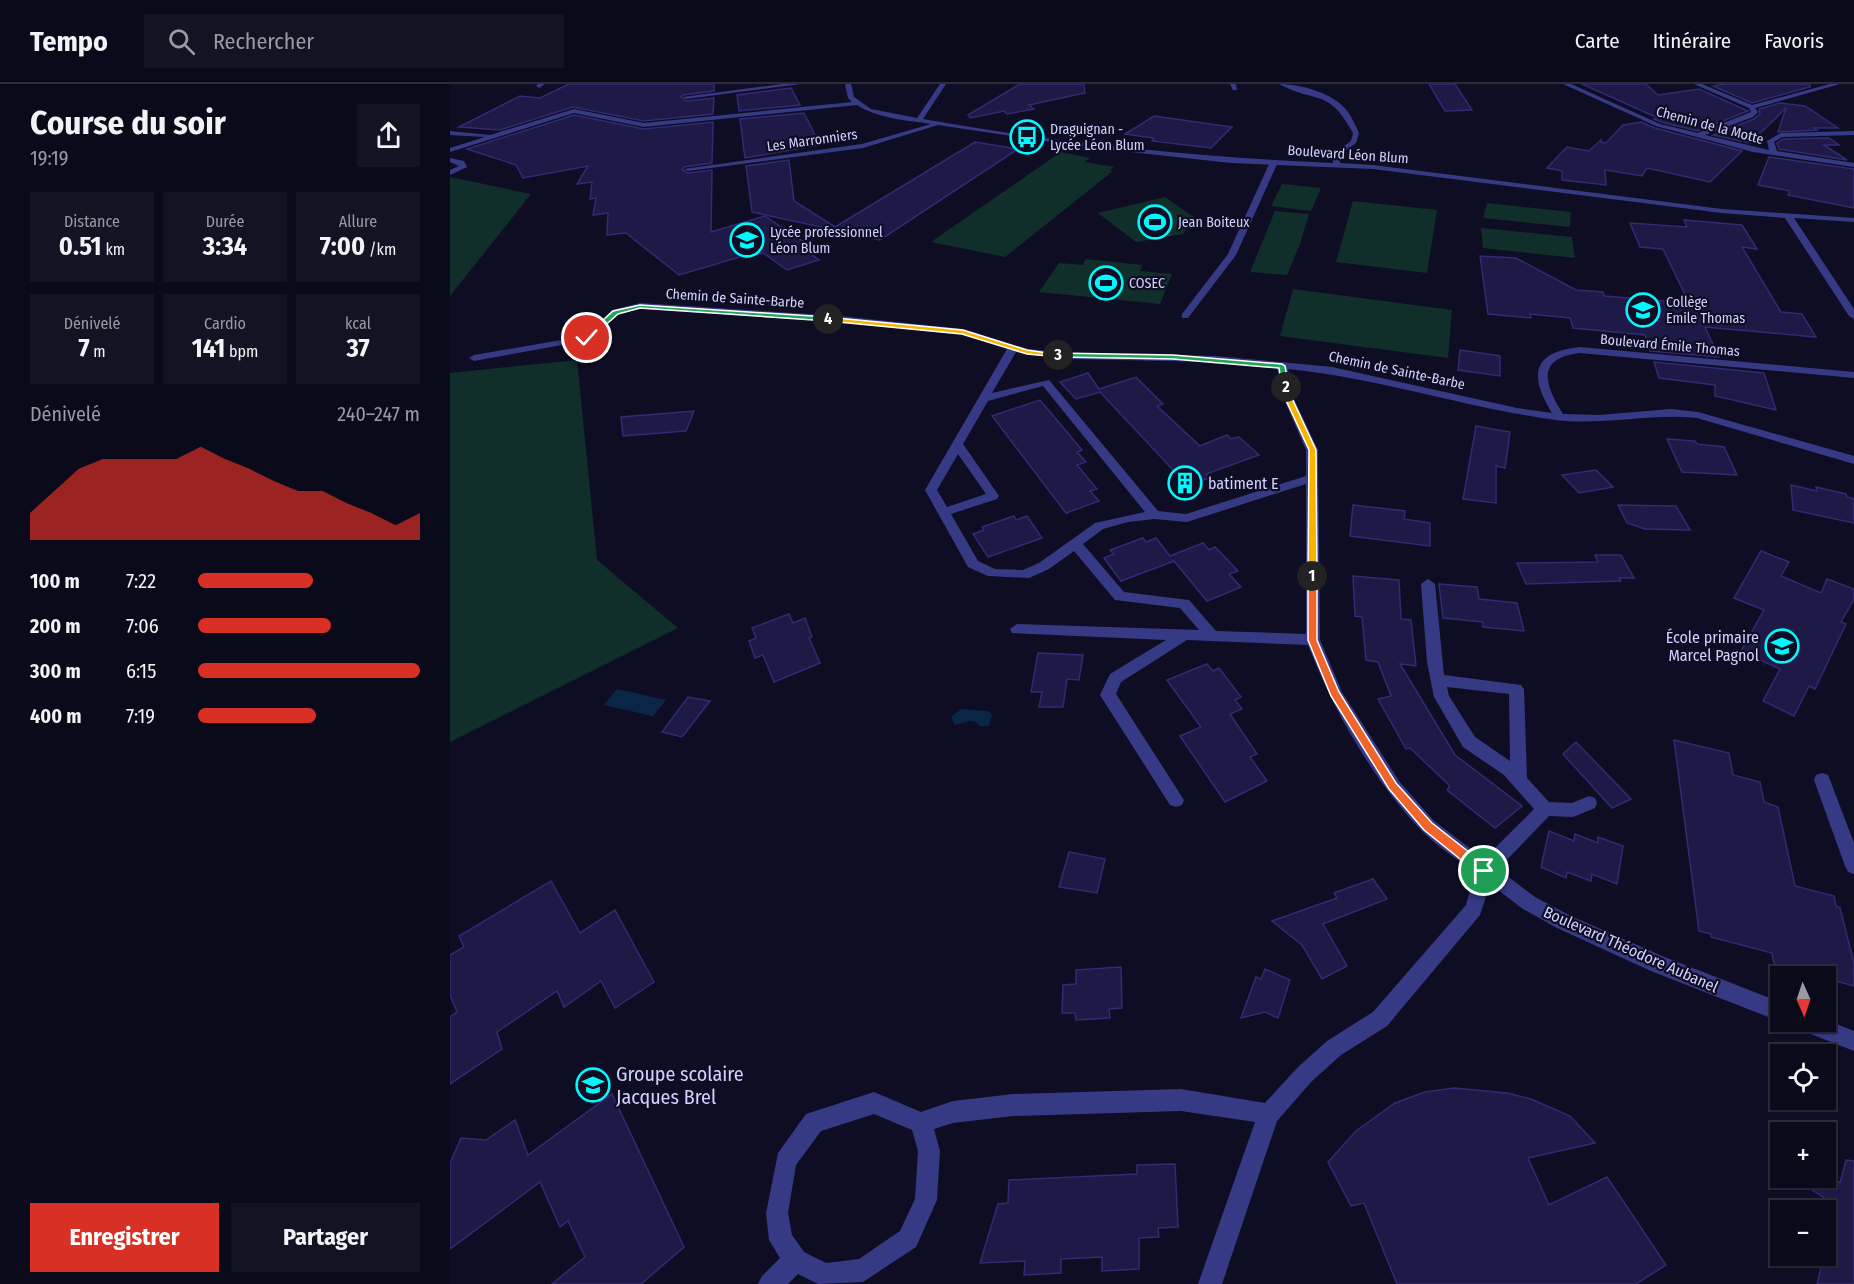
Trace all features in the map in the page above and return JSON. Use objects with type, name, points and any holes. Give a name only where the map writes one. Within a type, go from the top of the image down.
[{"type":"street","points":[[686,97],[798,84]]},
{"type":"street","points":[[839,84],[849,88],[851,98],[856,103]]},
{"type":"street","points":[[918,121],[943,84]]},
{"type":"street","points":[[1282,84],[1322,95],[1344,111],[1356,133],[1354,142],[1337,154],[1336,165]]},
{"type":"street","name":"Chemin de la Motte","points":[[1566,84],[1637,117],[1697,136],[1774,154],[1854,165]]},
{"type":"street","points":[[1697,84],[1751,107],[1755,112],[1751,116],[1697,136]]},
{"type":"street","points":[[1802,84],[1819,90]]},
{"type":"street","points":[[1751,107],[1837,84]]},
{"type":"street","points":[[450,150],[574,111],[644,124],[856,103]]},
{"type":"street","name":"Boulevard Léon Blum","points":[[856,103],[869,110],[918,121],[1105,147],[1220,160],[1336,165],[1455,177],[1722,211],[1854,220]]},
{"type":"street","name":"Les Marronniers","points":[[688,169],[863,146],[938,124]]},
{"type":"street","points":[[450,133],[496,136]]},
{"type":"street","points":[[1843,133],[1854,140]]},
{"type":"street","points":[[1774,154],[1770,141],[1780,135],[1854,133]]},
{"type":"street","points":[[450,160],[461,163],[463,167],[450,173]]},
{"type":"street","points":[[1185,316],[1232,255],[1274,162]]},
{"type":"street","points":[[1788,216],[1854,316]]},
{"type":"street","name":"Chemin de Sainte-Barbe","points":[[474,358],[587,338],[615,312],[640,306],[840,319],[963,332],[1027,352],[1070,356],[1184,358],[1332,370],[1517,411],[1560,417],[1599,418],[1671,412],[1698,415],[1854,460]]},
{"type":"street","points":[[1013,348],[931,490],[973,564],[993,573],[1024,575],[1044,566],[1099,526],[1128,518],[1154,515],[1187,518],[1311,478]]},
{"type":"street","name":"Boulevard Émile Thomas","points":[[1560,417],[1550,403],[1541,376],[1545,362],[1558,353],[1580,350],[1854,375]]},
{"type":"street","name":"Boulevard Théodore Aubanel","points":[[1282,366],[1288,396],[1312,450],[1312,640],[1335,694],[1393,786],[1428,826],[1484,871],[1529,903],[1564,922],[1658,964],[1770,1008]]},
{"type":"street","points":[[984,399],[1045,382],[1154,515]]},
{"type":"street","points":[[943,512],[993,496],[957,444]]},
{"type":"street","points":[[1075,543],[1120,597],[1184,603],[1212,636]]},
{"type":"street","points":[[1428,584],[1434,662],[1442,697],[1469,742],[1510,770],[1545,809],[1573,810],[1589,804]]},
{"type":"street","points":[[1017,629],[1312,640]]},
{"type":"street","points":[[1176,800],[1108,695],[1115,678],[1185,635]]},
{"type":"street","points":[[1438,680],[1516,689],[1519,780]]},
{"type":"street","points":[[1822,780],[1854,866]]},
{"type":"street","points":[[1210,1284],[1269,1114],[1305,1074],[1334,1048],[1380,1019],[1474,909],[1484,871],[1545,809]]},
{"type":"street","points":[[1831,1032],[1854,1041]]},
{"type":"street","points":[[921,1123],[929,1151],[927,1200],[908,1239],[863,1270],[825,1275],[796,1260],[781,1240],[777,1213],[786,1161],[814,1122],[874,1102],[921,1123],[954,1112],[1013,1105],[1181,1100],[1269,1114]]},
{"type":"street","points":[[770,1284],[796,1260]]},
{"type":"green space","points":[[1061,152],[1090,158],[1085,162],[1114,167],[1110,170],[1113,171],[1005,257],[931,242]]},
{"type":"green space","points":[[450,177],[531,194],[450,296]]},
{"type":"green space","points":[[1282,184],[1321,188],[1311,211],[1271,206]]},
{"type":"green space","name":"Jean Boiteux","points":[[1165,197],[1205,225],[1185,230],[1183,234],[1136,242],[1098,213]]},
{"type":"green space","points":[[1353,201],[1437,210],[1427,273],[1336,262]]},
{"type":"green space","points":[[1487,203],[1571,212],[1570,227],[1483,218]]},
{"type":"green space","points":[[1275,211],[1309,214],[1300,244],[1287,275],[1250,272]]},
{"type":"green space","points":[[1481,228],[1572,237],[1575,258],[1483,248]]},
{"type":"green space","name":"COSEC","points":[[1086,259],[1142,265],[1140,271],[1172,274],[1160,304],[1039,292],[1059,263],[1083,265]]},
{"type":"green space","points":[[1293,289],[1452,310],[1448,358],[1280,336]]},
{"type":"green space","points":[[577,360],[597,560],[678,628],[450,742],[450,373]]},
{"type":"water","points":[[617,689],[666,700],[653,716],[604,705]]},
{"type":"water","points":[[961,709],[988,711],[992,714],[989,726],[979,726],[976,722],[969,721],[955,725],[951,717]]},
{"type":"building","points":[[569,84],[714,84],[714,91],[681,97],[686,101],[714,98],[713,114],[644,121],[573,107],[500,130],[459,127],[520,96],[540,98]]},
{"type":"building","points":[[1020,84],[1084,84],[1085,93],[1029,105],[1034,109],[1007,114],[1004,111],[970,118],[968,115]]},
{"type":"building","points":[[1429,84],[1455,84],[1472,110],[1445,111]]},
{"type":"building","points":[[1582,84],[1646,84],[1658,95],[1699,89],[1748,111],[1698,131],[1661,122],[1654,119],[1658,118]]},
{"type":"building","points":[[1810,84],[1810,87],[1752,103],[1713,86]]},
{"type":"building","points":[[791,88],[800,105],[739,111],[737,95]]},
{"type":"building","points":[[1780,103],[1805,106],[1838,128],[1778,132],[1786,108],[1750,143],[1713,135],[1754,119],[1760,114],[1759,109]]},
{"type":"building","points":[[804,113],[820,145],[745,158],[740,119]]},
{"type":"building","points":[[574,115],[644,129],[713,122],[712,163],[684,167],[682,170],[688,173],[712,170],[711,232],[765,216],[819,252],[811,254],[819,260],[787,270],[763,253],[746,258],[743,256],[679,275],[626,233],[607,235],[608,213],[593,215],[596,198],[590,199],[592,182],[577,184],[588,166],[523,178],[516,165],[467,149]]},
{"type":"building","points":[[1154,116],[1232,127],[1211,148],[1152,141],[1154,138],[1125,134]]},
{"type":"building","points":[[1641,122],[1655,128],[1742,151],[1710,182],[1647,168],[1642,176],[1605,170],[1606,185],[1562,180],[1562,171],[1547,168],[1567,147],[1589,151],[1601,140],[1606,143],[1623,125]]},
{"type":"building","points":[[1829,138],[1839,145],[1824,145],[1847,160],[1779,149],[1777,143],[1783,139]]},
{"type":"building","points":[[975,142],[1018,149],[880,240],[752,212],[746,166],[789,160],[794,201],[835,227]]},
{"type":"building","points":[[1769,157],[1854,169],[1854,208],[1788,195],[1790,191],[1758,185]]},
{"type":"building","points":[[1684,220],[1742,225],[1757,249],[1742,247],[1781,312],[1802,314],[1816,337],[1705,327],[1719,357],[1650,351],[1645,335],[1573,328],[1570,318],[1530,314],[1531,318],[1488,314],[1480,256],[1516,258],[1576,290],[1603,292],[1604,296],[1689,303],[1663,249],[1640,247],[1630,223],[1687,227]]},
{"type":"building","points":[[1460,350],[1500,356],[1500,376],[1458,370]]},
{"type":"building","points":[[1654,362],[1764,373],[1776,410],[1715,396],[1715,385],[1659,378]]},
{"type":"building","points":[[1088,373],[1099,389],[1136,377],[1163,404],[1157,406],[1200,446],[1227,435],[1231,439],[1239,437],[1259,455],[1206,474],[1210,478],[1187,485],[1100,392],[1076,399],[1060,382]]},
{"type":"building","points":[[1040,400],[1082,450],[1077,452],[1086,462],[1077,465],[1097,489],[1090,491],[1099,501],[1066,513],[992,416]]},
{"type":"building","points":[[694,411],[686,431],[623,436],[621,417]]},
{"type":"building","points":[[1476,426],[1510,432],[1505,468],[1496,466],[1496,503],[1463,499]]},
{"type":"building","points":[[1667,439],[1695,441],[1697,444],[1724,447],[1737,475],[1682,472]]},
{"type":"building","points":[[1596,470],[1613,487],[1579,493],[1562,475]]},
{"type":"building","points":[[1791,485],[1817,491],[1816,487],[1846,494],[1847,497],[1854,499],[1854,523],[1793,510]]},
{"type":"building","points":[[1353,505],[1405,511],[1404,519],[1430,523],[1430,546],[1350,536]]},
{"type":"building","points":[[1618,505],[1676,506],[1690,530],[1645,529],[1627,523]]},
{"type":"building","points":[[1014,516],[1016,520],[1027,516],[1042,538],[988,557],[973,534],[984,530],[982,527]]},
{"type":"building","points":[[1143,538],[1146,542],[1156,538],[1170,556],[1203,543],[1209,550],[1215,547],[1238,571],[1229,574],[1241,587],[1207,601],[1174,561],[1121,581],[1104,558],[1114,554],[1110,550]]},
{"type":"building","points":[[1761,551],[1789,562],[1781,576],[1821,593],[1827,579],[1854,589],[1854,599],[1841,622],[1846,624],[1815,689],[1809,686],[1794,716],[1763,701],[1780,669],[1741,651],[1764,610],[1734,598]]},
{"type":"building","points":[[1595,555],[1621,555],[1634,578],[1619,578],[1621,581],[1526,584],[1517,563],[1598,562]]},
{"type":"building","points":[[1353,576],[1399,580],[1401,619],[1411,620],[1416,666],[1400,664],[1455,755],[1522,806],[1495,828],[1447,790],[1450,786],[1410,748],[1406,749],[1378,699],[1391,696],[1378,662],[1366,660],[1362,617],[1355,616]]},
{"type":"building","points":[[1439,584],[1477,587],[1479,599],[1517,603],[1524,631],[1483,627],[1483,622],[1443,618]]},
{"type":"building","points":[[789,614],[793,623],[805,618],[812,637],[809,638],[820,663],[774,682],[763,655],[755,658],[749,641],[756,638],[752,628]]},
{"type":"building","points":[[1038,653],[1083,655],[1079,680],[1067,679],[1063,707],[1039,707],[1042,692],[1031,692]]},
{"type":"building","points":[[1207,664],[1213,671],[1219,668],[1241,697],[1235,700],[1242,709],[1230,714],[1257,754],[1250,757],[1267,781],[1225,802],[1180,736],[1201,727],[1167,680]]},
{"type":"building","points":[[688,697],[710,701],[682,737],[662,732]]},
{"type":"building","points":[[1674,740],[1729,753],[1733,775],[1760,782],[1764,802],[1778,807],[1795,886],[1834,896],[1836,906],[1840,908],[1854,963],[1854,986],[1836,981],[1836,966],[1781,966],[1774,964],[1772,953],[1711,937],[1711,934],[1699,931]]},
{"type":"building","points":[[1576,742],[1631,799],[1612,808],[1563,754]]},
{"type":"building","points":[[1549,831],[1574,841],[1575,834],[1598,843],[1598,837],[1623,846],[1617,884],[1592,874],[1591,881],[1567,872],[1566,878],[1541,867]]},
{"type":"building","points":[[1069,852],[1105,859],[1097,893],[1059,887]]},
{"type":"building","points":[[1373,879],[1387,899],[1323,924],[1347,966],[1322,979],[1302,945],[1272,921],[1337,898],[1334,893]]},
{"type":"building","points":[[551,881],[580,933],[615,910],[654,982],[615,1008],[601,981],[564,1007],[557,991],[497,1032],[502,1049],[450,1084],[450,1017],[457,1012],[450,995],[450,955],[464,947],[459,936]]},
{"type":"building","points":[[1121,967],[1122,1008],[1109,1009],[1110,1018],[1076,1020],[1075,1013],[1062,1013],[1063,985],[1076,984],[1076,970]]},
{"type":"building","points":[[1265,969],[1290,980],[1278,1018],[1265,1012],[1241,1018],[1256,977],[1261,979]]},
{"type":"building","points":[[1454,1088],[1507,1093],[1531,1099],[1570,1116],[1595,1143],[1528,1158],[1549,1205],[1607,1177],[1666,1265],[1636,1284],[1397,1284],[1364,1203],[1351,1206],[1328,1162],[1356,1131],[1395,1103],[1425,1092]]},
{"type":"building","points":[[612,1094],[684,1247],[641,1284],[552,1284],[585,1257],[568,1221],[560,1227],[540,1182],[450,1249],[450,1163],[461,1138],[486,1140],[515,1120],[528,1155]]},
{"type":"building","points":[[1846,1160],[1854,1161],[1854,1284],[1817,1284],[1822,1266],[1836,1266],[1836,1200],[1826,1200],[1809,1188],[1836,1188],[1836,1180],[1840,1183]]},
{"type":"building","points":[[1175,1164],[1178,1227],[1158,1228],[1159,1237],[1139,1238],[1139,1269],[1102,1271],[1102,1257],[1061,1259],[1061,1273],[1024,1275],[1025,1261],[980,1263],[998,1204],[1008,1203],[1009,1180],[1137,1174],[1137,1165]]},
{"type":"place","name":"Draguignan - Lycée Léon Blum","points":[[1027,137]]},
{"type":"place","name":"Jean Boiteux","points":[[1155,222]]},
{"type":"place","name":"Lycée professionnel Léon Blum","points":[[747,240]]},
{"type":"place","name":"COSEC","points":[[1106,283]]},
{"type":"place","name":"Collège Emile Thomas","points":[[1643,310]]},
{"type":"place","name":"batiment E","points":[[1185,483]]},
{"type":"place","name":"École primaire Marcel Pagnol","points":[[1782,646]]},
{"type":"place","name":"Groupe scolaire Jacques Brel","points":[[593,1085]]},
{"type":"route","points":[[587,338],[615,312],[640,306],[840,319],[963,332],[1027,352],[1070,356],[1173,357],[1282,366],[1288,396],[1312,450],[1312,640],[1335,694],[1393,786],[1428,826],[1484,871]]}]
